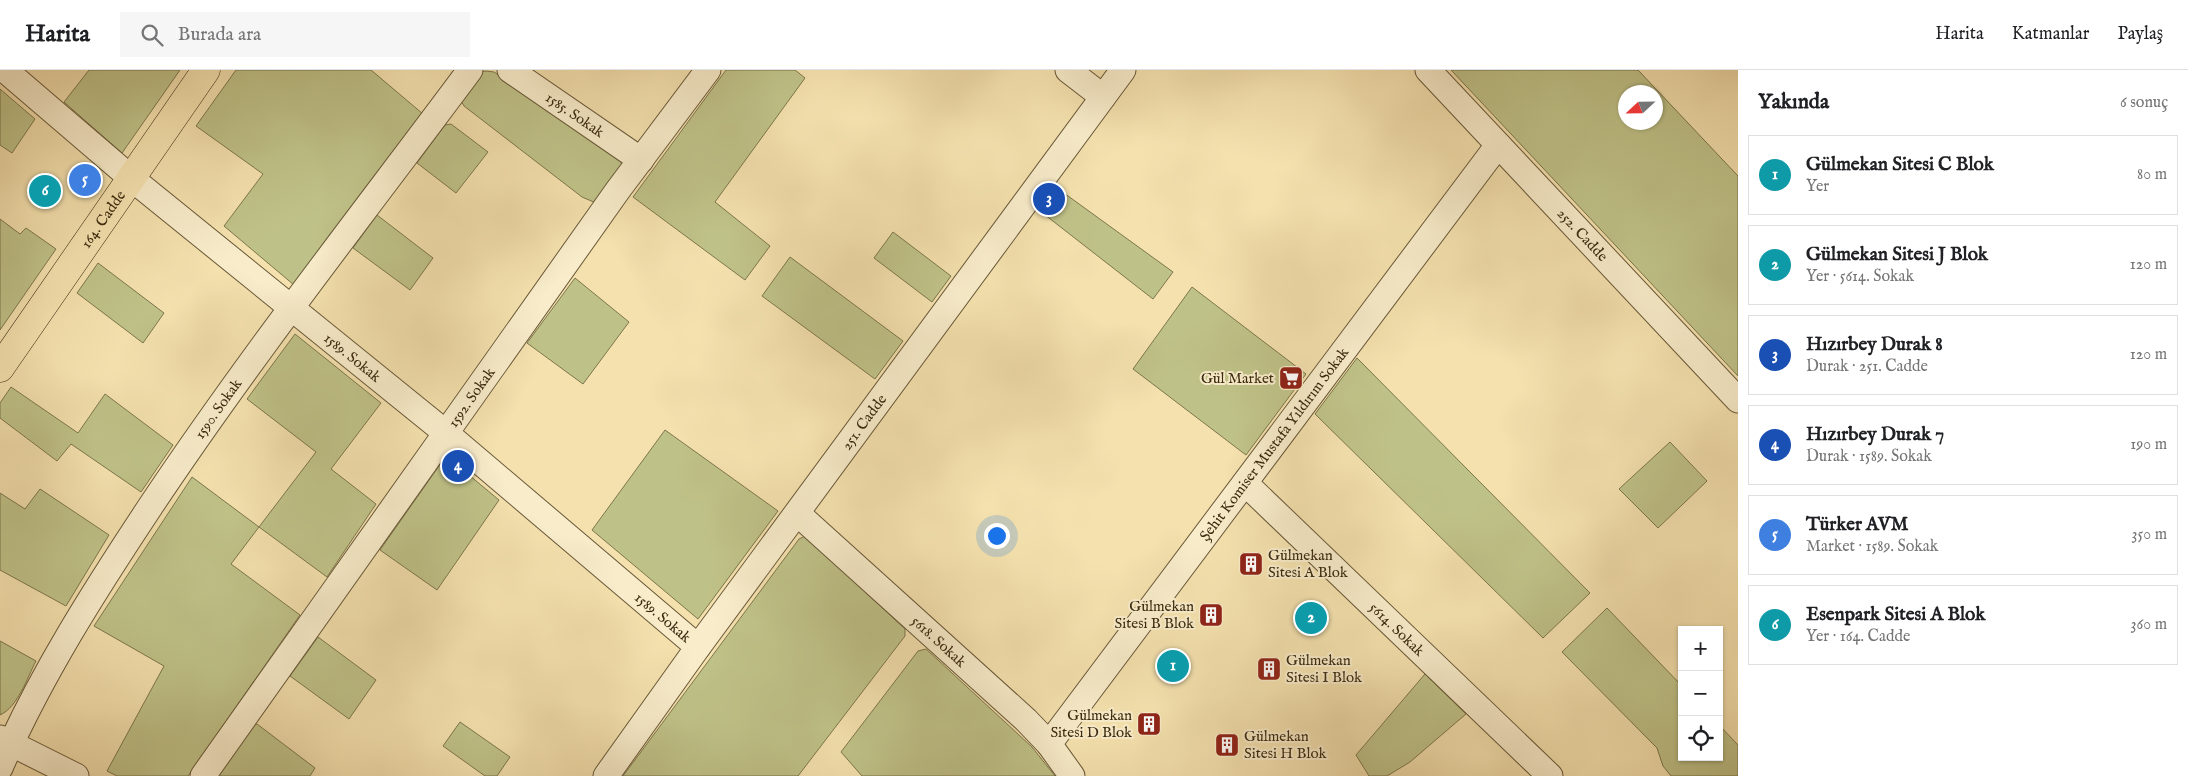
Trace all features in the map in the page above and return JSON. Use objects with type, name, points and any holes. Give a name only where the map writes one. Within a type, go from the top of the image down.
[{"type":"main road","name":"164. Cadde","points":[[0,368],[206,70]]},
{"type":"street","name":"1589. Sokak","points":[[5,70],[131,178],[446,432],[698,647]]},
{"type":"street","name":"1590. Sokak","points":[[0,768],[5,741],[115,560],[228,394],[470,70]]},
{"type":"street","name":"1585. Sokak","points":[[510,70],[640,160]]},
{"type":"street","name":"1592. Sokak","points":[[203,776],[640,160],[708,70]]},
{"type":"street","points":[[1068,70],[1103,97]]},
{"type":"street","name":"251. Cadde","points":[[606,776],[698,647],[798,514],[1123,70]]},
{"type":"street","name":"252. Cadde","points":[[1428,70],[1738,400]]},
{"type":"street","name":"Şehit Komiser Mustafa Yıldırım Sokak","points":[[1049,744],[1498,144]]},
{"type":"street","name":"5614. Sokak","points":[[1245,483],[1550,776]]},
{"type":"street","name":"5618. Sokak","points":[[798,514],[1049,744],[1072,776]]},
{"type":"street","points":[[5,741],[76,776]]},
{"type":"green space","points":[[89,70],[180,70],[122,153],[64,102]]},
{"type":"green space","points":[[236,70],[371,70],[423,114],[294,285],[224,226],[263,174],[196,126]]},
{"type":"green space","points":[[726,70],[795,70],[805,78],[715,202],[770,246],[745,280],[633,197]]},
{"type":"green space","points":[[1451,70],[1638,70],[1652,85],[1618,85],[1618,130],[1663,130],[1663,96],[1738,176],[1738,376]]},
{"type":"green space","points":[[481,72],[494,72],[620,158],[624,164],[596,203],[582,197],[464,106],[461,101]]},
{"type":"green space","points":[[0,89],[35,119],[12,153],[0,145]]},
{"type":"green space","points":[[451,124],[488,152],[456,193],[417,163],[445,125]]},
{"type":"green space","points":[[1057,188],[1173,272],[1153,299],[1040,211]]},
{"type":"green space","points":[[377,215],[433,258],[410,290],[353,248]]},
{"type":"green space","points":[[0,219],[20,234],[26,228],[56,249],[0,330]]},
{"type":"green space","points":[[893,232],[951,276],[932,302],[874,258]]},
{"type":"green space","points":[[790,257],[903,341],[875,379],[762,296]]},
{"type":"green space","points":[[98,263],[164,313],[143,343],[77,293]]},
{"type":"green space","points":[[575,278],[629,322],[583,384],[527,343]]},
{"type":"green space","points":[[1192,287],[1306,374],[1246,455],[1133,369]]},
{"type":"green space","points":[[295,334],[381,403],[331,469],[376,504],[327,577],[259,527],[316,452],[247,399]]},
{"type":"green space","points":[[1357,358],[1590,593],[1543,638],[1315,414]]},
{"type":"green space","points":[[11,387],[78,433],[105,394],[173,445],[141,492],[71,444],[57,461],[0,418],[0,403]]},
{"type":"green space","points":[[665,430],[778,511],[698,619],[592,530]]},
{"type":"green space","points":[[1670,442],[1707,481],[1658,528],[1619,489]]},
{"type":"green space","points":[[446,456],[499,500],[437,590],[380,550]]},
{"type":"green space","points":[[192,477],[259,527],[231,564],[300,615],[188,776],[117,776],[107,771],[164,666],[94,626]]},
{"type":"green space","points":[[40,489],[109,535],[66,606],[0,570],[0,493],[25,509]]},
{"type":"green space","points":[[805,536],[905,629],[905,636],[798,776],[623,776],[799,539]]},
{"type":"green space","points":[[1607,608],[1678,682],[1678,761],[1723,761],[1723,729],[1738,745],[1738,776],[1671,776],[1663,766],[1657,748],[1562,652]]},
{"type":"green space","points":[[318,637],[376,680],[349,719],[290,676]]},
{"type":"green space","points":[[0,641],[36,661],[17,699],[12,706],[0,715]]},
{"type":"green space","points":[[926,649],[1032,747],[1055,776],[862,776],[841,752],[918,651]]},
{"type":"green space","points":[[1425,674],[1466,714],[1410,762],[1387,776],[1369,776],[1356,755]]},
{"type":"green space","points":[[460,722],[510,757],[497,776],[485,776],[443,746]]},
{"type":"green space","points":[[257,724],[315,768],[310,776],[215,776],[249,728]]},
{"type":"place","name":"Türker AVM","points":[[85,180]]},
{"type":"place","name":"Esenpark Sitesi A Blok","points":[[45,191]]},
{"type":"place","name":"Hızırbey Durak 8","points":[[1049,199]]},
{"type":"place","name":"Gül Market","points":[[1291,378]]},
{"type":"place","name":"Hızırbey Durak 7","points":[[458,466]]},
{"type":"place","name":"Gülmekan Sitesi A Blok","points":[[1251,564]]},
{"type":"place","name":"Gülmekan Sitesi B Blok","points":[[1211,615]]},
{"type":"place","name":"Gülmekan Sitesi J Blok","points":[[1311,618]]},
{"type":"place","name":"Gülmekan Sitesi C Blok","points":[[1173,666]]},
{"type":"place","name":"Gülmekan Sitesi I Blok","points":[[1269,669]]},
{"type":"place","name":"Gülmekan Sitesi D Blok","points":[[1149,724]]},
{"type":"place","name":"Gülmekan Sitesi H Blok","points":[[1227,745]]}]
